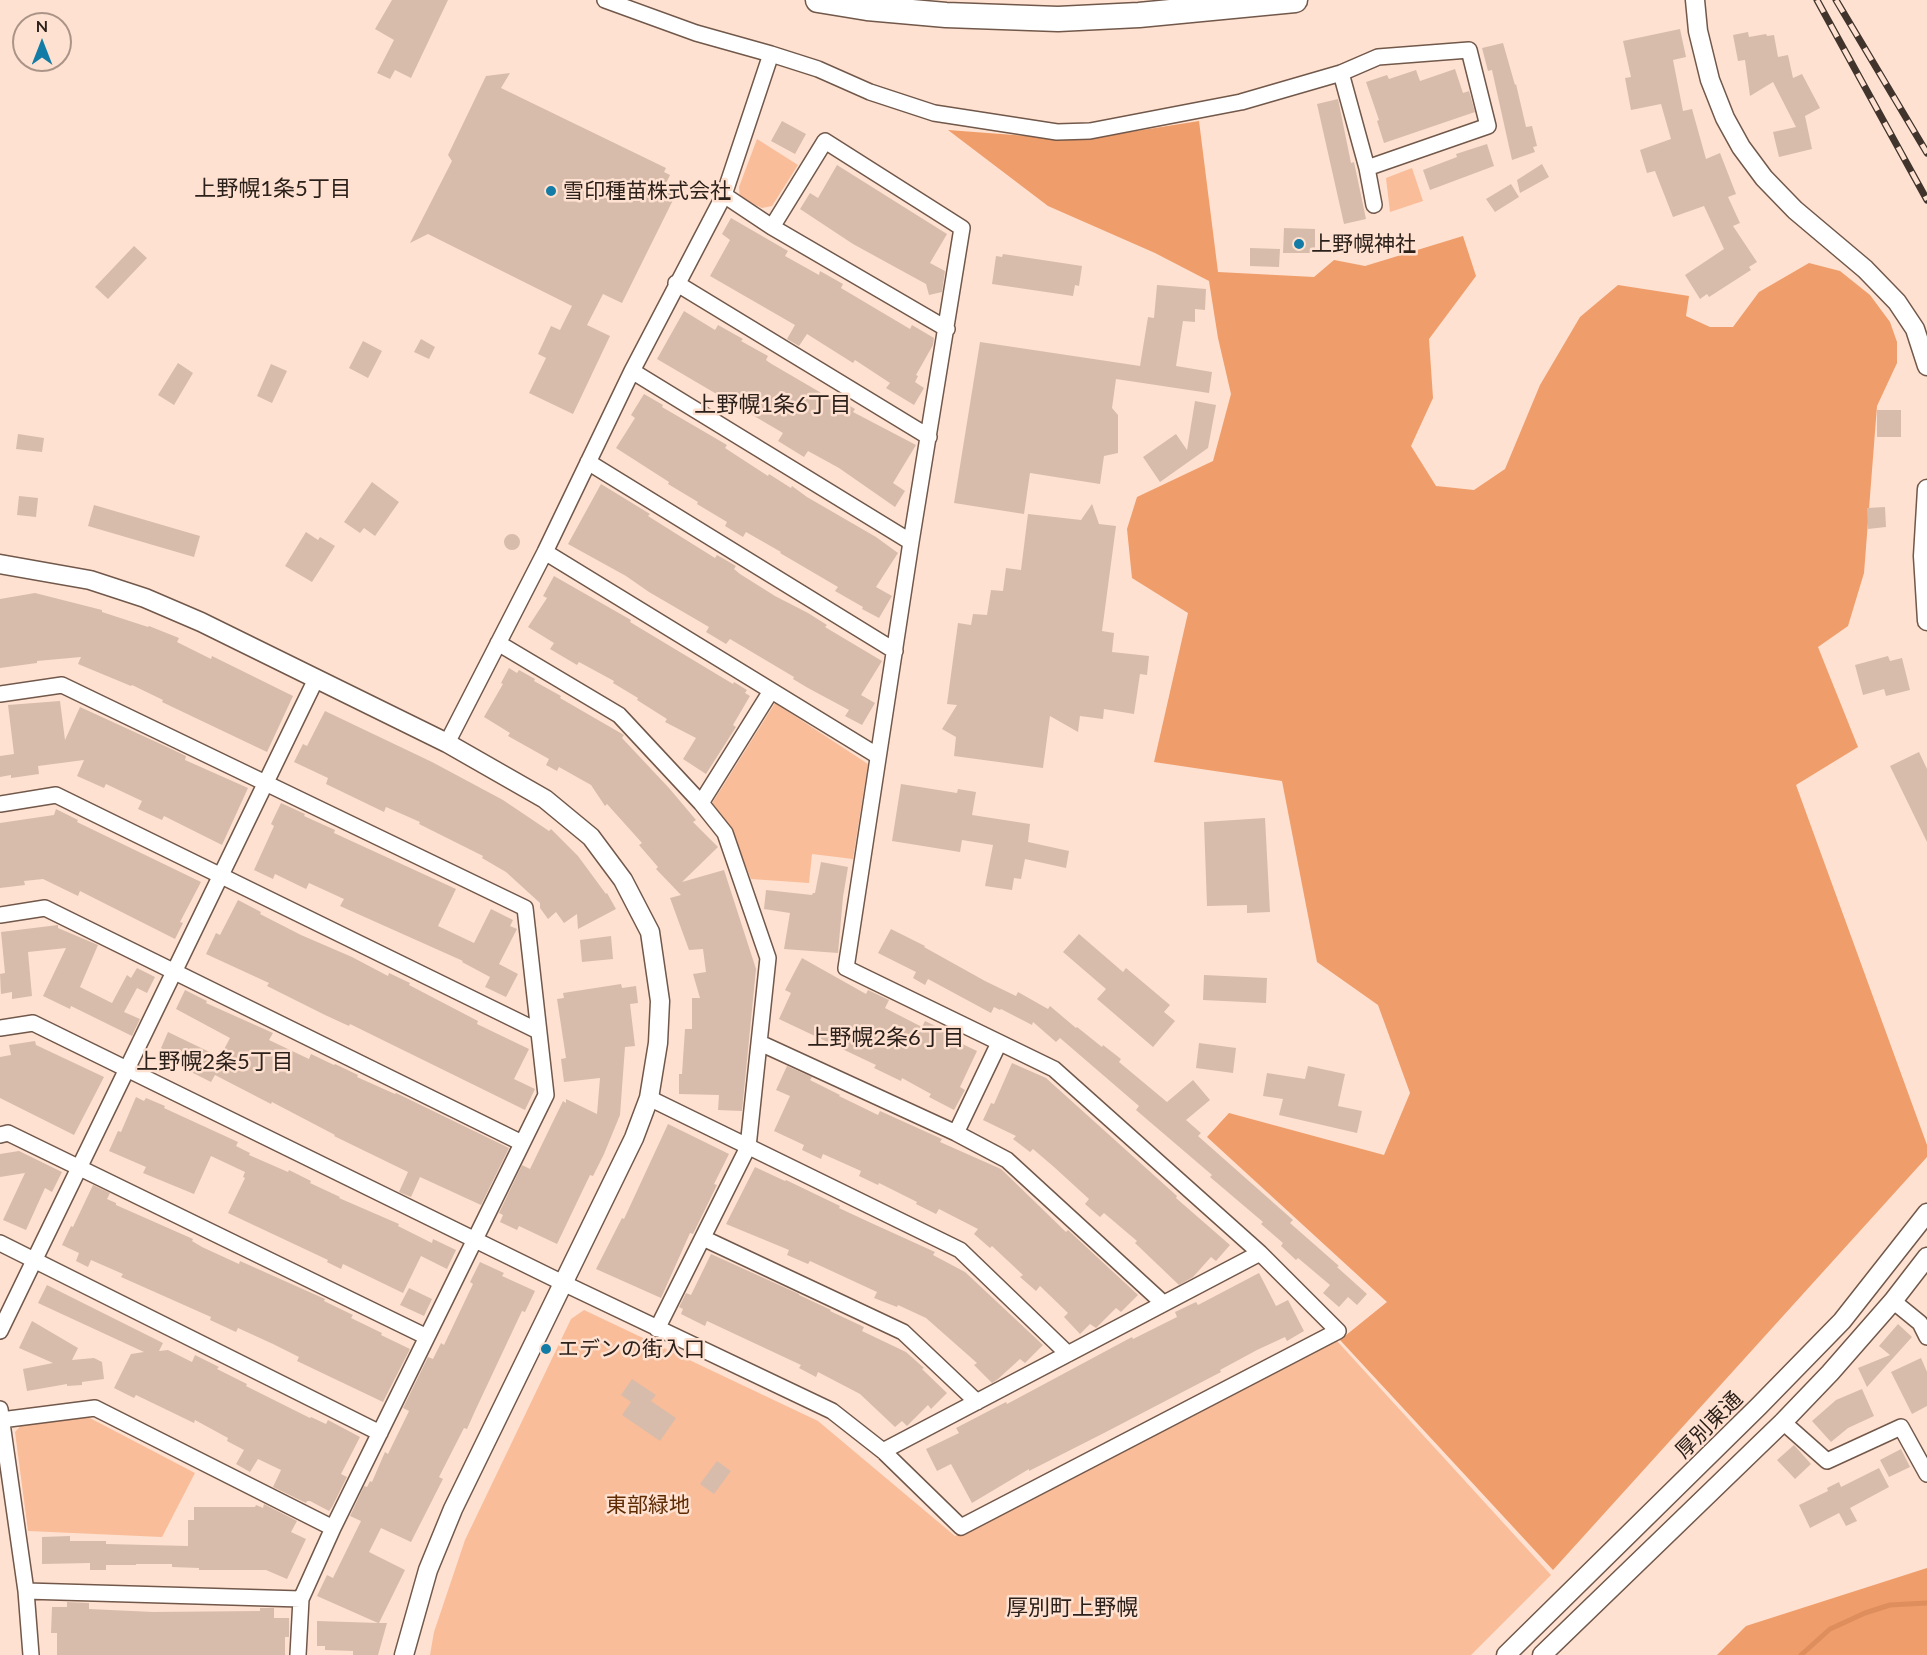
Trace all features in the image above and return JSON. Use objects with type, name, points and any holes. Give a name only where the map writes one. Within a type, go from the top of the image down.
[{"type":"highway","points":[[818,0],[878,9],[946,15],[1058,19],[1139,15],[1295,0]]},
{"type":"street","points":[[605,0],[696,33],[818,69],[870,92],[934,113],[1057,132],[1090,131],[1241,102],[1341,73],[1378,57],[1469,50],[1488,126],[1367,168]]},
{"type":"street","points":[[1695,0],[1698,31],[1710,80],[1725,118],[1741,147],[1764,178],[1795,210],[1866,269],[1897,302],[1915,329],[1927,366]]},
{"type":"street","points":[[447,743],[545,552],[676,283],[724,195],[771,54]]},
{"type":"street","points":[[1341,73],[1367,168],[1374,205]]},
{"type":"street","points":[[0,1028],[33,1023],[657,1329],[832,1411],[883,1451],[961,1527],[1338,1331],[1260,1253],[1054,1069],[846,968],[962,228],[825,141],[772,227]]},
{"type":"street","points":[[724,195],[772,227],[947,329]]},
{"type":"street","points":[[676,283],[929,437]]},
{"type":"street","points":[[632,371],[911,542]]},
{"type":"street","points":[[588,462],[895,651]]},
{"type":"street","points":[[1927,489],[1923,556],[1927,621]]},
{"type":"street","points":[[545,552],[878,756]]},
{"type":"street","points":[[0,564],[90,580],[146,598],[201,622],[447,743],[545,799],[591,837],[623,880],[650,932],[660,1000],[658,1044],[649,1098],[634,1138],[453,1509],[428,1570],[404,1655]]},
{"type":"street","points":[[498,643],[618,715],[701,803],[725,833],[768,958],[748,1147],[657,1329]]},
{"type":"street","points":[[0,1331],[316,679]]},
{"type":"street","points":[[0,694],[62,685],[525,908],[546,1095],[333,1528],[301,1599],[298,1655]]},
{"type":"street","points":[[701,803],[771,691]]},
{"type":"street","points":[[0,804],[56,795],[538,1031]]},
{"type":"street","points":[[0,915],[45,908],[522,1143]]},
{"type":"street","points":[[760,1043],[956,1133],[1007,1160],[1163,1303]]},
{"type":"street","points":[[956,1133],[999,1044]]},
{"type":"street","points":[[649,1098],[960,1250],[1068,1354]]},
{"type":"street","points":[[0,1135],[8,1133],[427,1337]]},
{"type":"street","name":"厚別東通","points":[[1506,1655],[1751,1415],[1842,1322],[1927,1213]]},
{"type":"street","points":[[704,1238],[903,1332],[977,1402]]},
{"type":"street","points":[[0,1243],[381,1433]]},
{"type":"street","points":[[883,1451],[1260,1253]]},
{"type":"street","points":[[1542,1655],[1783,1422],[1830,1373],[1893,1301],[1927,1257]]},
{"type":"street","points":[[1893,1301],[1920,1323],[1927,1337]]},
{"type":"street","points":[[31,1655],[26,1591],[7,1500],[1,1414],[95,1408],[333,1528]]},
{"type":"street","points":[[1783,1422],[1827,1461],[1901,1427],[1927,1474]]},
{"type":"street","points":[[26,1591],[301,1599]]},
{"type":"green space","points":[[757,139],[798,165],[772,206],[762,208],[740,198],[739,187]]},
{"type":"green space","points":[[1412,168],[1423,201],[1390,212],[1386,178]]},
{"type":"green space","points":[[775,703],[868,764],[853,859],[812,854],[809,883],[751,879],[733,833],[711,805]]},
{"type":"green space","name":"東部緑地","points":[[584,1310],[818,1421],[955,1536],[1337,1341],[1551,1575],[1471,1655],[430,1655],[434,1632],[465,1540],[571,1319]]},
{"type":"green space","points":[[88,1417],[195,1473],[162,1537],[28,1531],[15,1432],[22,1424]]},
{"type":"shaded area","points":[[1199,121],[1218,272],[1314,277],[1334,260],[1365,266],[1463,236],[1476,276],[1429,339],[1433,398],[1411,446],[1436,486],[1474,490],[1505,469],[1540,385],[1580,317],[1618,285],[1689,296],[1686,316],[1710,327],[1733,327],[1759,292],[1809,263],[1840,271],[1870,295],[1890,322],[1897,342],[1897,363],[1877,406],[1864,573],[1848,626],[1818,647],[1858,747],[1796,785],[1927,1145],[1927,1157],[1553,1570],[1340,1340],[1387,1302],[1207,1137],[1229,1113],[1384,1155],[1410,1093],[1378,1005],[1317,962],[1282,781],[1154,762],[1188,613],[1132,578],[1127,529],[1137,497],[1213,461],[1231,394],[1218,338],[1209,281],[1155,253],[1048,206],[948,130],[1080,140]]},
{"type":"shaded area","points":[[1927,1568],[1927,1655],[1717,1655],[1746,1626]]},
{"type":"building","points":[[392,0],[448,0],[411,78],[395,70],[390,79],[377,73],[394,40],[375,29]]},
{"type":"building","points":[[1680,29],[1686,57],[1673,60],[1683,111],[1692,109],[1706,159],[1720,153],[1736,194],[1728,197],[1740,223],[1733,226],[1757,262],[1749,267],[1751,270],[1709,297],[1707,294],[1700,299],[1685,275],[1724,249],[1704,206],[1673,217],[1655,171],[1647,173],[1640,150],[1671,139],[1661,104],[1631,110],[1625,78],[1631,77],[1623,41]]},
{"type":"building","points":[[1748,32],[1749,37],[1774,35],[1778,57],[1788,55],[1793,78],[1802,74],[1820,108],[1805,116],[1812,149],[1779,157],[1773,132],[1796,127],[1773,82],[1750,96],[1745,60],[1738,61],[1733,35]]},
{"type":"building","points":[[1503,43],[1526,127],[1532,126],[1537,146],[1533,147],[1535,152],[1512,160],[1492,70],[1488,71],[1482,48]]},
{"type":"building","points":[[1455,69],[1463,93],[1469,91],[1475,112],[1384,143],[1366,82],[1387,75],[1389,79],[1416,70],[1420,81]]},
{"type":"building","points":[[510,73],[501,88],[666,168],[664,172],[670,175],[663,189],[675,196],[622,303],[603,294],[587,325],[610,336],[573,414],[529,393],[546,358],[538,354],[551,326],[560,330],[572,306],[428,234],[410,243],[452,161],[448,155],[486,76]]},
{"type":"building","points":[[1338,99],[1351,163],[1354,162],[1366,219],[1344,224],[1317,104]]},
{"type":"building","points":[[782,121],[806,134],[795,154],[771,141]]},
{"type":"building","points":[[1487,144],[1494,166],[1430,190],[1423,170],[1457,157],[1456,154]]},
{"type":"building","points":[[1542,164],[1549,177],[1520,193],[1517,180]]},
{"type":"building","points":[[837,165],[947,234],[930,263],[945,271],[942,292],[929,295],[926,284],[853,244],[800,209],[810,193],[818,198]]},
{"type":"building","points":[[1511,184],[1519,197],[1495,212],[1486,199]]},
{"type":"building","points":[[731,218],[788,251],[785,256],[819,275],[820,271],[843,284],[841,288],[910,329],[912,325],[934,338],[933,345],[916,375],[918,376],[915,382],[924,388],[914,405],[886,388],[890,383],[855,360],[853,363],[807,334],[799,346],[787,339],[795,325],[710,276],[730,240],[722,234]]},
{"type":"building","points":[[1284,228],[1315,229],[1315,253],[1283,253]]},
{"type":"building","points":[[134,246],[147,258],[108,299],[95,287]]},
{"type":"building","points":[[1250,248],[1280,249],[1279,267],[1250,266]]},
{"type":"building","points":[[1003,254],[1082,266],[1079,286],[1075,285],[1073,296],[992,284],[996,256],[1002,257]]},
{"type":"building","points":[[1157,285],[1206,289],[1205,310],[1195,309],[1195,322],[1183,321],[1176,366],[1212,372],[1209,393],[1116,379],[1112,408],[1118,415],[1118,453],[1104,456],[1100,484],[1030,473],[1024,514],[954,503],[980,342],[1140,366],[1148,317],[1154,318]]},
{"type":"building","points":[[684,311],[715,330],[718,325],[743,339],[741,341],[768,356],[766,360],[770,363],[835,401],[837,398],[855,409],[853,412],[916,445],[893,483],[905,491],[895,507],[839,468],[808,451],[804,457],[778,441],[783,433],[657,359]]},
{"type":"building","points":[[421,339],[435,347],[429,359],[414,352]]},
{"type":"building","points":[[363,341],[382,351],[368,378],[349,368]]},
{"type":"building","points":[[178,363],[193,373],[174,405],[158,395]]},
{"type":"building","points":[[271,364],[287,371],[272,403],[257,396]]},
{"type":"building","points":[[644,394],[727,445],[725,448],[768,476],[769,474],[791,488],[792,486],[898,553],[876,587],[892,596],[879,618],[835,591],[838,587],[781,552],[746,532],[743,537],[725,526],[727,522],[616,448],[635,418],[631,415]]},
{"type":"building","points":[[1195,401],[1216,405],[1208,448],[1160,482],[1143,457],[1176,434],[1187,450]]},
{"type":"building","points":[[1877,410],[1901,410],[1901,437],[1877,437]]},
{"type":"building","points":[[18,434],[44,438],[42,452],[16,449]]},
{"type":"building","points":[[372,482],[399,502],[375,536],[364,528],[360,533],[344,522]]},
{"type":"building","points":[[601,484],[715,558],[717,555],[736,566],[734,569],[740,574],[808,613],[827,625],[825,627],[882,661],[861,695],[875,703],[862,725],[845,716],[849,710],[808,688],[793,679],[794,677],[730,639],[726,644],[706,632],[709,627],[626,576],[568,544]]},
{"type":"building","points":[[19,496],[38,498],[36,517],[17,515]]},
{"type":"building","points":[[1092,504],[1099,524],[1116,526],[1102,631],[1114,633],[1112,652],[1149,656],[1147,675],[1140,674],[1134,714],[1104,709],[1103,719],[1080,716],[1078,732],[1050,716],[1043,768],[954,756],[956,737],[942,729],[957,705],[947,704],[958,623],[971,625],[973,614],[987,615],[991,590],[1003,591],[1006,568],[1021,570],[1028,514],[1081,520]]},
{"type":"building","points":[[94,505],[200,536],[194,557],[88,526]]},
{"type":"building","points":[[1885,507],[1886,527],[1868,529],[1867,508]]},
{"type":"building","points":[[306,532],[318,540],[320,537],[335,546],[312,582],[285,566]]},
{"type":"building","points":[[512,534],[518,536],[520,542],[518,548],[512,550],[506,548],[504,542],[506,536]]},
{"type":"building","points":[[554,576],[631,620],[630,622],[733,684],[734,682],[747,690],[745,693],[750,696],[733,725],[736,727],[706,774],[683,759],[696,738],[665,722],[667,719],[613,683],[614,681],[579,662],[577,665],[550,649],[554,643],[528,627],[547,598],[543,596]]},
{"type":"building","points":[[35,593],[102,610],[102,612],[149,626],[179,638],[177,642],[211,659],[212,656],[293,696],[267,752],[162,702],[163,700],[132,685],[78,664],[81,657],[37,661],[37,663],[0,668],[0,599]]},
{"type":"building","points":[[1888,656],[1890,661],[1902,658],[1910,690],[1886,696],[1884,689],[1863,695],[1855,665]]},
{"type":"building","points":[[509,668],[517,673],[519,670],[535,679],[534,681],[561,696],[560,698],[624,735],[622,738],[669,788],[696,820],[693,822],[718,847],[682,882],[724,870],[756,969],[742,1111],[718,1110],[719,1095],[679,1094],[679,1074],[682,1074],[685,1029],[692,1029],[692,998],[700,998],[693,974],[706,972],[703,949],[689,950],[670,898],[681,895],[656,869],[658,867],[639,845],[642,843],[607,804],[605,806],[591,785],[559,767],[557,771],[546,765],[549,759],[508,736],[510,733],[484,717],[503,684],[501,683]]},
{"type":"building","points":[[60,701],[65,740],[80,707],[186,756],[185,760],[248,788],[222,845],[164,816],[162,820],[138,809],[142,801],[106,784],[104,788],[77,776],[84,760],[38,766],[39,774],[11,778],[11,775],[0,777],[0,756],[14,754],[8,705]]},
{"type":"building","points":[[325,711],[432,762],[503,800],[549,831],[551,829],[578,856],[607,893],[616,909],[578,929],[577,914],[564,923],[556,912],[548,919],[540,908],[540,903],[506,872],[482,858],[483,856],[419,824],[420,822],[386,807],[384,812],[326,784],[328,778],[294,762],[303,744],[307,746]]},
{"type":"building","points":[[1919,752],[1927,769],[1927,842],[1890,766]]},
{"type":"building","points":[[901,784],[957,793],[958,789],[976,792],[972,815],[1030,824],[1028,842],[1069,851],[1066,868],[1025,859],[1021,879],[1014,878],[1012,890],[985,886],[993,845],[962,840],[960,852],[892,841]]},
{"type":"building","points":[[281,803],[335,830],[334,833],[456,889],[438,926],[474,943],[491,909],[513,920],[510,926],[517,929],[499,964],[518,974],[506,997],[485,987],[490,977],[463,961],[340,906],[344,899],[309,883],[306,889],[275,874],[273,879],[254,870],[274,826],[271,824]]},
{"type":"building","points":[[56,809],[78,820],[77,822],[201,882],[180,922],[183,923],[175,939],[80,891],[78,896],[43,879],[24,881],[25,885],[0,888],[0,823],[54,815]]},
{"type":"building","points":[[1265,818],[1270,912],[1247,913],[1247,905],[1207,906],[1204,822]]},
{"type":"building","points":[[821,862],[848,867],[838,953],[784,949],[790,913],[764,909],[766,890],[812,895],[815,893]]},
{"type":"building","points":[[238,900],[301,935],[352,957],[388,976],[389,973],[410,983],[409,985],[478,1021],[477,1024],[529,1049],[514,1079],[535,1089],[525,1110],[350,1024],[349,1026],[325,1015],[267,986],[269,983],[206,954],[216,933],[220,935]]},
{"type":"building","points":[[58,925],[58,928],[98,945],[80,987],[112,1003],[127,975],[131,978],[137,968],[155,977],[147,993],[137,988],[124,1012],[140,1019],[132,1036],[71,1006],[70,1009],[43,996],[66,948],[28,952],[32,996],[12,999],[12,992],[1,994],[0,974],[5,973],[1,932]]},
{"type":"building","points":[[891,929],[985,981],[1016,996],[1018,992],[1048,1009],[1050,1006],[1076,1028],[1121,1059],[1119,1062],[1167,1102],[1193,1080],[1210,1100],[1186,1120],[1201,1133],[1198,1136],[1293,1220],[1290,1223],[1367,1294],[1357,1305],[1348,1297],[1339,1307],[1323,1293],[1330,1285],[1298,1258],[1296,1260],[1281,1246],[1283,1243],[1261,1224],[1263,1222],[1136,1110],[1139,1106],[1060,1038],[1056,1042],[1033,1022],[1032,1025],[1001,1009],[994,1007],[991,1013],[928,979],[925,985],[913,978],[916,972],[878,953]]},
{"type":"building","points":[[1079,934],[1123,972],[1126,968],[1170,1005],[1164,1012],[1175,1021],[1153,1047],[1097,999],[1106,989],[1063,952]]},
{"type":"building","points":[[611,936],[613,959],[582,962],[580,940]]},
{"type":"building","points":[[802,958],[866,994],[868,990],[889,1000],[885,1008],[922,1027],[925,1021],[950,1033],[948,1037],[977,1051],[960,1087],[965,1090],[954,1110],[929,1097],[931,1094],[902,1078],[901,1081],[874,1068],[876,1065],[779,1019],[791,993],[785,990]]},
{"type":"building","points":[[1204,975],[1267,978],[1266,1003],[1203,1000]]},
{"type":"building","points":[[621,984],[622,988],[636,986],[638,1003],[630,1004],[635,1046],[625,1047],[620,1115],[604,1154],[593,1176],[590,1175],[557,1244],[519,1226],[517,1230],[500,1222],[503,1215],[499,1213],[522,1165],[530,1169],[563,1101],[566,1103],[566,1099],[597,1114],[600,1078],[564,1082],[561,1059],[566,1058],[557,999],[564,998],[563,993]]},
{"type":"building","points":[[185,990],[207,1001],[206,1003],[273,1033],[269,1040],[309,1059],[311,1054],[335,1064],[358,1075],[357,1077],[396,1093],[509,1148],[481,1205],[420,1177],[411,1197],[399,1192],[408,1172],[215,1075],[211,1082],[193,1073],[196,1066],[161,1048],[168,1032],[220,1057],[230,1038],[176,1009]]},
{"type":"building","points":[[35,1041],[36,1045],[104,1077],[74,1135],[0,1098],[0,1057],[11,1055],[9,1045]]},
{"type":"building","points":[[1199,1043],[1236,1048],[1233,1073],[1196,1068]]},
{"type":"building","points":[[1012,1063],[1046,1078],[1230,1245],[1216,1261],[1211,1257],[1193,1277],[1179,1285],[1135,1243],[1137,1241],[1104,1213],[1100,1217],[1085,1204],[1089,1199],[1033,1149],[1030,1152],[1013,1139],[1016,1136],[983,1120],[991,1103],[994,1104]]},
{"type":"building","points":[[787,1066],[812,1077],[810,1080],[878,1115],[880,1111],[942,1139],[940,1142],[1001,1169],[1066,1232],[1068,1230],[1138,1295],[1121,1312],[1116,1308],[1096,1328],[1090,1324],[1080,1334],[1064,1317],[1068,1313],[1040,1286],[1036,1291],[1020,1277],[1023,1275],[992,1246],[990,1248],[974,1234],[978,1229],[939,1209],[936,1214],[879,1183],[878,1185],[859,1176],[861,1171],[823,1154],[821,1159],[802,1150],[804,1145],[774,1131],[790,1096],[776,1090]]},
{"type":"building","points":[[1308,1066],[1345,1074],[1338,1106],[1362,1111],[1357,1133],[1279,1115],[1283,1099],[1263,1096],[1267,1073],[1305,1079]]},
{"type":"building","points":[[136,1097],[144,1101],[146,1098],[165,1106],[164,1108],[238,1142],[236,1146],[250,1153],[249,1155],[288,1172],[289,1170],[339,1198],[399,1224],[398,1226],[432,1243],[433,1239],[456,1250],[447,1269],[421,1256],[403,1293],[343,1264],[341,1269],[327,1262],[328,1260],[228,1213],[245,1178],[243,1177],[245,1172],[211,1156],[194,1194],[143,1173],[146,1167],[109,1151],[118,1131],[121,1132]]},
{"type":"building","points":[[668,1124],[729,1154],[714,1184],[717,1185],[693,1234],[690,1233],[661,1298],[596,1269],[622,1218],[624,1219]]},
{"type":"building","points":[[19,1151],[62,1172],[52,1192],[45,1188],[26,1230],[3,1220],[25,1173],[0,1177],[0,1154]]},
{"type":"building","points":[[755,1167],[935,1252],[933,1255],[965,1272],[1043,1345],[1025,1363],[1020,1359],[992,1383],[974,1365],[977,1363],[926,1318],[898,1305],[897,1307],[874,1298],[877,1292],[810,1261],[808,1264],[787,1255],[789,1250],[726,1224]]},
{"type":"building","points":[[93,1185],[110,1193],[107,1199],[116,1205],[193,1239],[192,1241],[202,1247],[239,1264],[240,1261],[325,1299],[324,1301],[353,1315],[351,1318],[410,1349],[383,1402],[297,1361],[299,1357],[273,1344],[238,1328],[236,1332],[210,1320],[211,1317],[121,1277],[123,1274],[91,1260],[88,1267],[76,1261],[79,1253],[62,1245]]},
{"type":"building","points":[[711,1254],[864,1327],[862,1331],[906,1352],[947,1393],[931,1409],[928,1405],[907,1426],[902,1421],[895,1427],[860,1394],[818,1372],[816,1377],[799,1368],[801,1365],[707,1321],[705,1326],[681,1314],[683,1309],[679,1307],[686,1293],[691,1295]]},
{"type":"building","points":[[480,1262],[504,1273],[502,1276],[535,1291],[525,1312],[522,1311],[467,1429],[464,1428],[439,1477],[443,1479],[411,1542],[381,1528],[369,1552],[405,1570],[379,1623],[387,1623],[378,1655],[353,1655],[353,1651],[325,1650],[325,1646],[317,1646],[317,1621],[378,1623],[317,1596],[327,1575],[333,1578],[361,1521],[350,1516],[364,1486],[367,1487],[370,1481],[372,1482],[385,1452],[388,1454],[409,1411],[403,1408],[428,1357],[433,1359],[441,1343],[444,1345],[473,1284],[470,1282]]},
{"type":"building","points":[[1259,1273],[1276,1306],[1288,1300],[1304,1331],[1287,1341],[1285,1337],[1257,1350],[1220,1370],[1221,1372],[1029,1471],[1029,1469],[972,1503],[951,1464],[937,1471],[926,1449],[959,1433],[956,1428],[1006,1402],[1007,1404],[1132,1337],[1133,1339],[1177,1317],[1175,1312],[1196,1302],[1198,1305]]},
{"type":"building","points":[[47,1285],[163,1343],[159,1351],[168,1350],[192,1362],[195,1355],[247,1384],[246,1386],[310,1418],[326,1424],[328,1420],[360,1437],[341,1474],[347,1477],[329,1511],[273,1487],[281,1470],[258,1459],[250,1472],[236,1464],[244,1450],[227,1441],[228,1438],[195,1420],[194,1423],[136,1395],[134,1398],[114,1388],[131,1354],[144,1352],[38,1303]]},
{"type":"building","points":[[409,1288],[432,1299],[424,1316],[400,1305]]},
{"type":"building","points":[[32,1321],[78,1348],[72,1360],[94,1358],[102,1362],[104,1379],[82,1382],[82,1385],[67,1386],[67,1384],[27,1391],[23,1369],[53,1363],[19,1348]]},
{"type":"building","points":[[1898,1324],[1912,1337],[1867,1387],[1858,1368],[1890,1355],[1879,1346]]},
{"type":"building","points":[[1921,1358],[1927,1372],[1927,1406],[1912,1414],[1891,1372]]},
{"type":"building","points":[[632,1379],[656,1395],[651,1401],[676,1418],[660,1441],[622,1415],[631,1402],[621,1395]]},
{"type":"building","points":[[1862,1389],[1874,1416],[1848,1428],[1831,1442],[1812,1421],[1836,1400]]},
{"type":"building","points":[[1794,1445],[1811,1464],[1795,1479],[1777,1460]]},
{"type":"building","points":[[1901,1449],[1910,1467],[1889,1477],[1880,1460]]},
{"type":"building","points":[[717,1461],[731,1471],[714,1494],[700,1484]]},
{"type":"building","points":[[1879,1468],[1889,1487],[1850,1508],[1857,1521],[1846,1526],[1839,1513],[1810,1528],[1799,1505],[1828,1491],[1827,1488],[1839,1482],[1841,1487]]},
{"type":"building","points":[[264,1504],[297,1521],[291,1532],[306,1539],[287,1579],[266,1570],[199,1570],[199,1568],[172,1567],[172,1564],[106,1565],[106,1570],[90,1570],[90,1563],[42,1564],[42,1537],[70,1536],[70,1541],[106,1541],[106,1544],[188,1546],[188,1520],[194,1520],[194,1507],[255,1507],[256,1505],[263,1508]]},
{"type":"building","points":[[67,1602],[89,1603],[89,1609],[153,1612],[260,1611],[260,1608],[274,1608],[274,1618],[289,1618],[289,1637],[285,1637],[285,1655],[57,1655],[57,1633],[51,1633],[52,1607],[67,1607]]},
{"type":"waterway","points":[[1801,1655],[1830,1629],[1865,1613],[1890,1605],[1927,1603]]},
{"type":"railway","points":[[1817,0],[1927,200]]},
{"type":"railway","points":[[1836,0],[1927,153]]},
{"type":"place","name":"雪印種苗株式会社","points":[[551,191]]},
{"type":"place","name":"上野幌神社","points":[[1299,244]]},
{"type":"place","name":"エデンの街入口","points":[[546,1349]]},
{"type":"district","name":"上野幌1条5丁目","points":[[273,189]]},
{"type":"district","name":"上野幌1条6丁目","points":[[773,405]]},
{"type":"district","name":"上野幌2条6丁目","points":[[886,1038]]},
{"type":"district","name":"上野幌2条5丁目","points":[[215,1062]]},
{"type":"district","name":"厚別町上野幌","points":[[1072,1608]]}]
